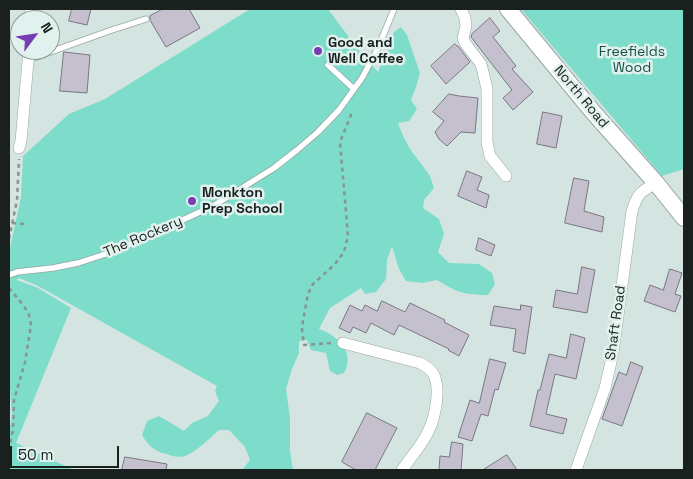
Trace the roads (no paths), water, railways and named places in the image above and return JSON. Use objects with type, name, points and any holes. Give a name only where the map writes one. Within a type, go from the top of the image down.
[{"type":"street","points":[[461,9],[466,26],[463,38],[481,64],[487,89],[487,142],[490,156],[506,176]]},
{"type":"street","name":"North Road","points":[[508,9],[684,218]]},
{"type":"street","points":[[19,148],[28,60]]},
{"type":"street","name":"Shaft Road","points":[[576,470],[605,388],[613,353],[632,211],[636,197],[656,183]]},
{"type":"street","points":[[343,343],[420,363],[429,367],[434,375],[437,385],[436,408],[432,423],[428,433],[402,470]]},
{"type":"lane","name":"The Rockery","points":[[9,275],[17,272],[78,263],[116,250],[213,206],[274,168],[318,132],[339,110],[362,78],[378,48],[394,9]]},
{"type":"lane","points":[[60,45],[146,19]]},
{"type":"lane","points":[[328,65],[354,89]]},
{"type":"place","name":"Good and Well Coffee","points":[[318,51]]},
{"type":"place","name":"Monkton Prep School","points":[[192,201]]},
{"type":"park label","name":"Freefields Wood","points":[[632,60]]}]
